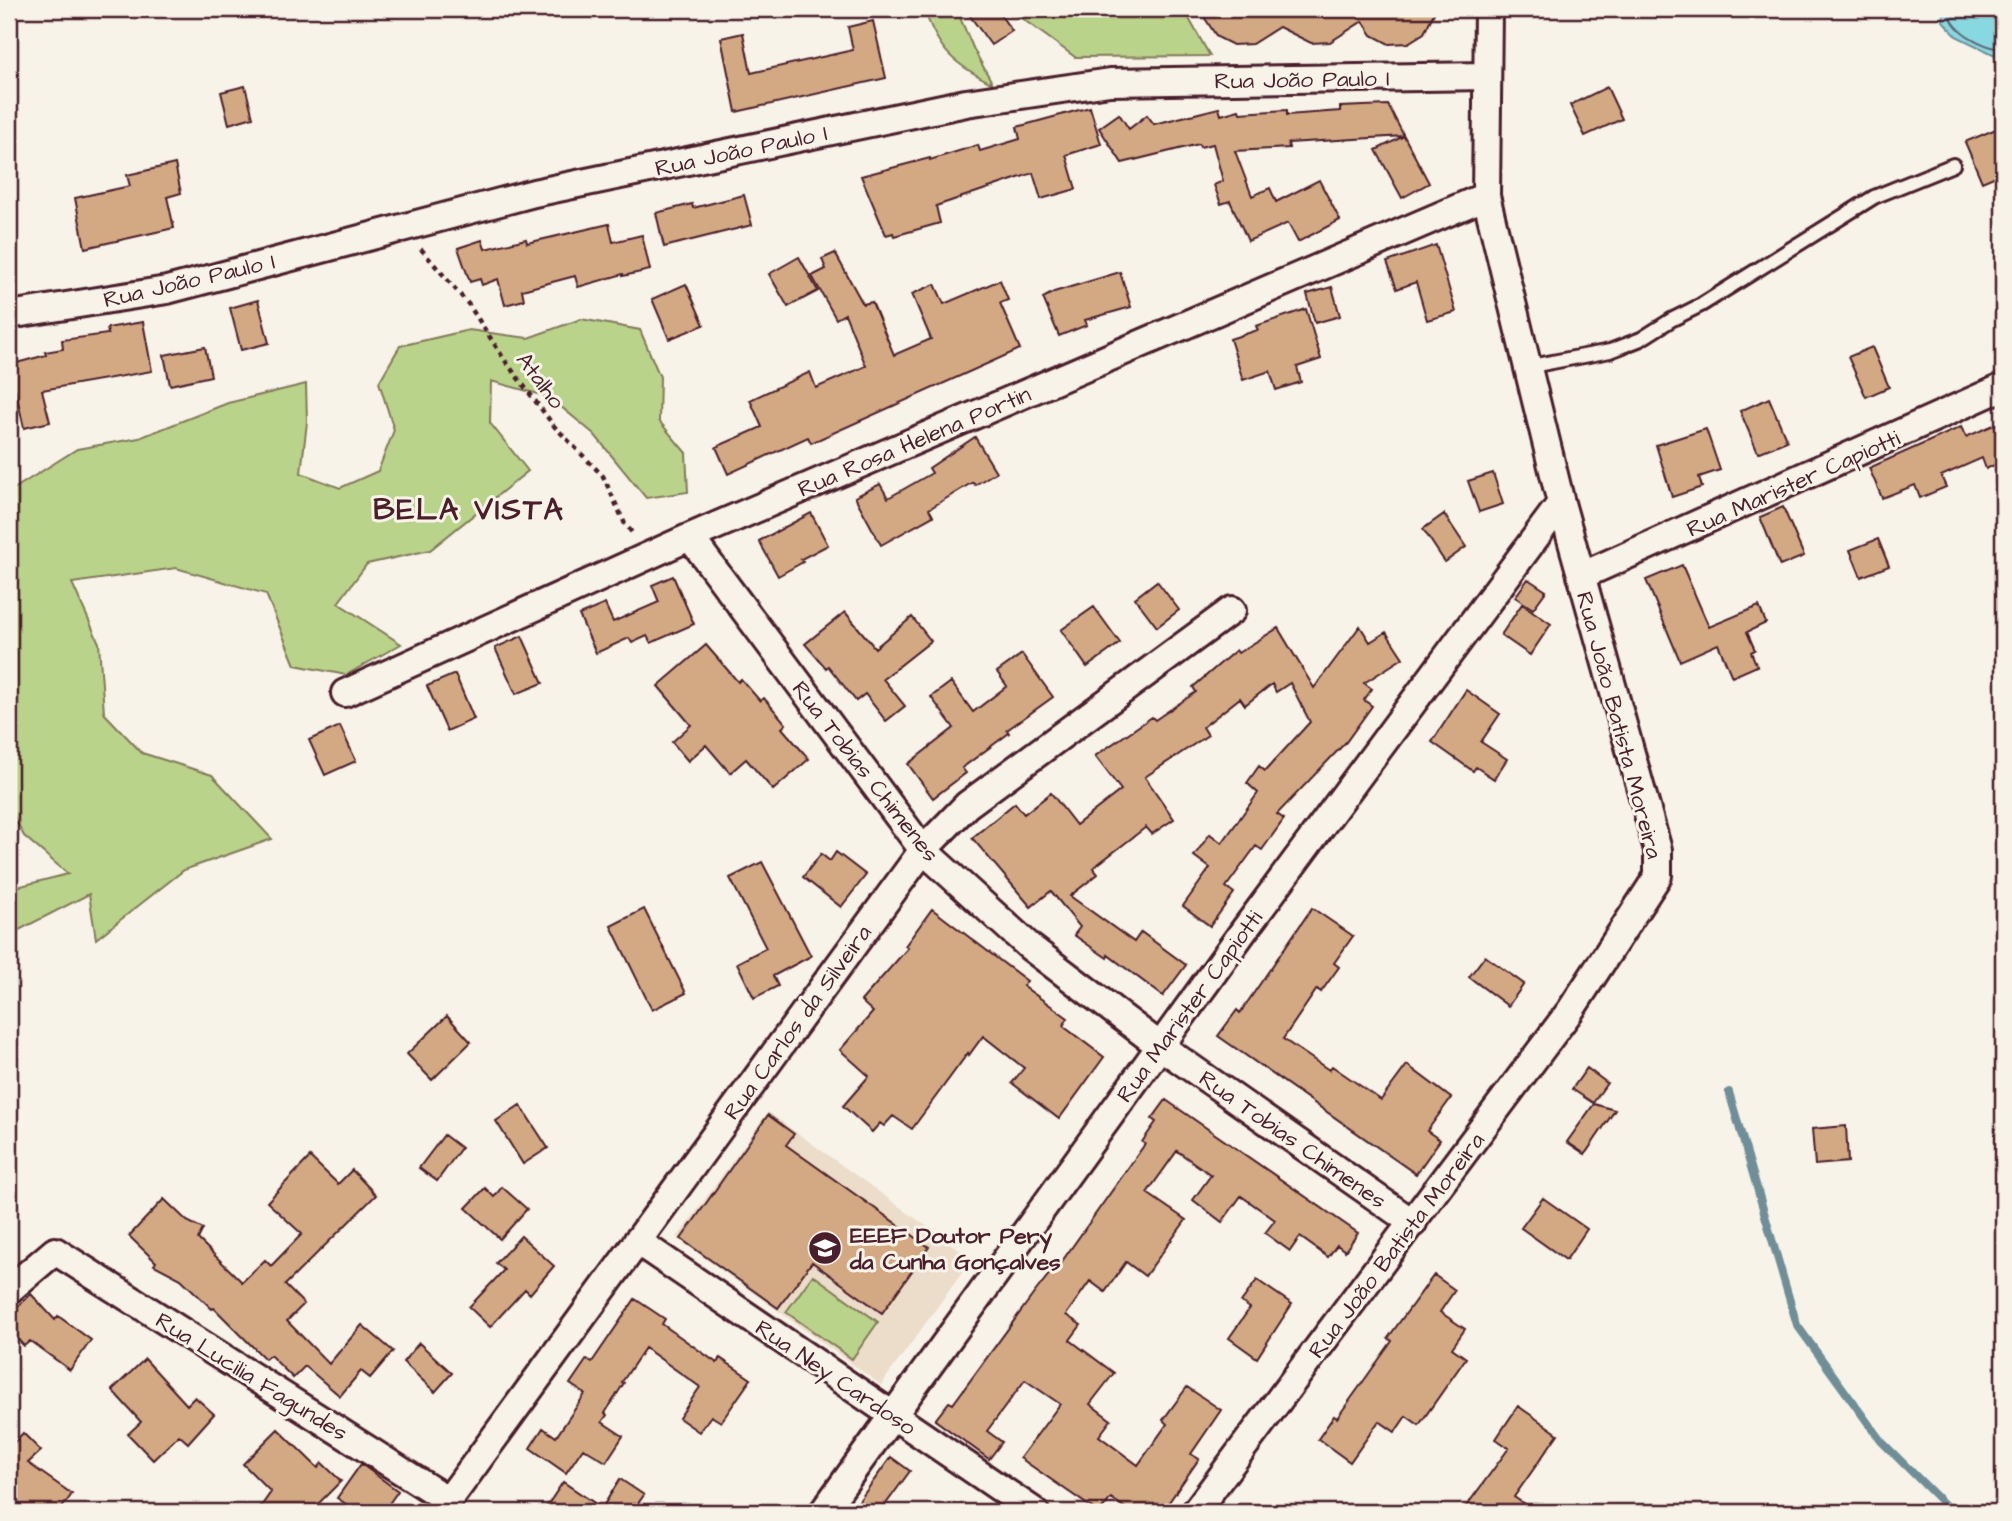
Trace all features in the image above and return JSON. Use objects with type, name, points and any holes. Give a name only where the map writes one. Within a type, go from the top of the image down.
[{"type":"street","name":"Rua João Batista Moreira","points":[[1195,1512],[1570,1010],[1658,876],[1658,850],[1561,503],[1486,195],[1488,9]]},
{"type":"street","name":"Rua João Paulo I","points":[[9,315],[167,290],[534,193],[966,103],[1110,82],[1486,76]]},
{"type":"street","name":"Rua Rosa Helena Portin","points":[[345,693],[650,554],[1486,195]]},
{"type":"street","name":"Rua Marister Capiotti","points":[[1581,576],[2003,387]]},
{"type":"street","name":"Rua Marister Capiotti","points":[[823,1512],[1160,1046],[1561,503]]},
{"type":"street","name":"Rua Tobias Chimenes","points":[[690,537],[923,850],[1030,947],[1160,1046],[1413,1223]]},
{"type":"street","name":"Rua Carlos da Silveira","points":[[445,1507],[923,850],[967,805],[1232,610]]},
{"type":"street","name":"Rua Ney Cardoso","points":[[637,1241],[1035,1512]]},
{"type":"street","name":"Rua Lucilia Fagundes","points":[[9,1290],[55,1251],[445,1507]]},
{"type":"lane","points":[[1526,367],[1610,351],[1641,339],[1874,197],[1953,165]]},
{"type":"path","name":"Atalho","points":[[402,226],[469,305],[506,362],[554,426],[603,476],[625,524],[650,554]]},
{"type":"shaded area","name":"EEEF Doutor Pery da Cunha Gonçalves","points":[[768,1112],[972,1259],[881,1385],[677,1238]]},
{"type":"green space","points":[[924,9],[966,9],[961,20],[993,84],[968,70],[950,55],[936,36]]},
{"type":"green space","points":[[1009,9],[1187,9],[1188,17],[1210,56],[1075,57]]},
{"type":"green space","points":[[581,319],[640,330],[660,377],[659,421],[686,453],[688,492],[646,498],[594,434],[549,397],[491,381],[490,423],[528,471],[430,550],[367,564],[338,603],[401,644],[346,675],[295,665],[266,594],[176,568],[72,583],[99,643],[104,713],[142,753],[212,775],[272,839],[184,870],[96,939],[89,894],[17,931],[9,904],[9,889],[68,874],[24,836],[9,807],[9,492],[77,449],[139,438],[228,403],[306,384],[307,422],[301,473],[340,488],[378,471],[394,430],[379,382],[400,346],[469,330],[528,338]]},
{"type":"green space","points":[[813,1275],[878,1322],[852,1359],[786,1312]]},
{"type":"water","points":[[1945,9],[2003,9],[2003,57],[1956,36],[1943,21]]},
{"type":"building","points":[[965,9],[996,9],[1012,31],[991,45]]},
{"type":"building","points":[[1199,9],[1436,9],[1424,33],[1408,43],[1389,44],[1372,35],[1363,21],[1330,42],[1311,43],[1279,27],[1252,44],[1233,45],[1217,37]]},
{"type":"building","points":[[873,21],[886,78],[736,112],[721,38],[743,33],[751,73],[853,50],[848,27]]},
{"type":"building","points":[[245,86],[253,117],[229,124],[221,92]]},
{"type":"building","points":[[1607,87],[1622,119],[1585,136],[1570,105]]},
{"type":"building","points":[[1388,105],[1404,136],[1288,143],[1289,148],[1235,151],[1252,196],[1270,188],[1276,202],[1319,180],[1340,220],[1298,242],[1288,223],[1248,241],[1230,201],[1221,204],[1214,185],[1223,181],[1213,144],[1200,147],[1199,144],[1122,163],[1099,128],[1119,114],[1129,129],[1147,115],[1154,124],[1219,108],[1221,115],[1239,110],[1240,113],[1287,110],[1287,115],[1340,111],[1340,107]]},
{"type":"building","points":[[1090,107],[1101,144],[1066,155],[1076,189],[1041,199],[1033,173],[936,206],[940,223],[894,236],[893,233],[886,235],[861,176],[930,160],[978,145],[980,151],[1020,139],[1017,127]]},
{"type":"building","points":[[2003,126],[2003,173],[1982,182],[1965,142]]},
{"type":"building","points":[[1404,136],[1429,183],[1402,198],[1376,150]]},
{"type":"building","points":[[175,164],[181,193],[167,197],[174,228],[85,248],[75,198],[130,186],[127,175]]},
{"type":"building","points":[[744,195],[752,225],[664,247],[656,213],[692,204],[693,208]]},
{"type":"building","points":[[609,224],[613,242],[642,235],[650,270],[623,274],[578,287],[575,276],[522,290],[524,300],[505,305],[498,279],[482,285],[480,279],[470,282],[458,248],[482,240],[485,249],[526,239],[527,243]]},
{"type":"building","points":[[1436,245],[1456,312],[1427,320],[1416,282],[1397,289],[1387,262]]},
{"type":"building","points":[[835,253],[863,304],[872,302],[894,355],[931,339],[912,294],[935,284],[944,304],[1000,280],[1008,300],[1000,303],[1020,349],[811,443],[808,437],[728,474],[716,447],[762,427],[750,400],[810,372],[816,388],[866,366],[845,314],[836,319],[812,276],[826,269],[822,259]]},
{"type":"building","points":[[799,257],[818,291],[788,307],[769,274]]},
{"type":"building","points":[[1120,272],[1131,307],[1085,320],[1087,325],[1059,336],[1043,298],[1054,292]]},
{"type":"building","points":[[686,284],[704,325],[669,339],[652,299]]},
{"type":"building","points":[[1332,287],[1340,316],[1315,323],[1307,294]]},
{"type":"building","points":[[258,300],[269,343],[241,350],[230,308]]},
{"type":"building","points":[[1306,309],[1321,359],[1297,367],[1301,382],[1276,390],[1270,371],[1243,380],[1230,339],[1258,330],[1256,326]]},
{"type":"building","points":[[143,322],[152,371],[42,390],[50,422],[24,428],[15,388],[9,389],[9,365],[46,355],[45,352],[63,349],[62,340],[108,334],[107,328]]},
{"type":"building","points":[[205,347],[211,376],[170,385],[164,355]]},
{"type":"building","points":[[1872,347],[1889,387],[1866,397],[1848,357]]},
{"type":"building","points":[[1769,398],[1787,441],[1758,453],[1740,411]]},
{"type":"building","points":[[2003,421],[2003,461],[1986,469],[1982,458],[1941,476],[1946,487],[1920,498],[1915,485],[1882,498],[1869,468],[1961,427],[1966,437]]},
{"type":"building","points":[[1706,429],[1720,470],[1699,477],[1702,487],[1672,497],[1656,445]]},
{"type":"building","points":[[975,437],[996,472],[975,485],[973,482],[929,509],[933,516],[881,545],[855,497],[880,484],[888,498],[932,473],[929,468]]},
{"type":"building","points":[[1493,473],[1503,504],[1479,512],[1468,481]]},
{"type":"building","points":[[1783,507],[1804,556],[1780,566],[1760,517]]},
{"type":"building","points":[[811,513],[828,545],[801,559],[803,562],[778,576],[759,541]]},
{"type":"building","points":[[1444,514],[1466,547],[1445,562],[1423,529]]},
{"type":"building","points":[[1878,539],[1889,566],[1861,577],[1850,550]]},
{"type":"building","points":[[1682,565],[1709,627],[1759,606],[1766,623],[1747,632],[1755,650],[1751,652],[1757,666],[1732,677],[1718,644],[1680,661],[1646,580]]},
{"type":"building","points":[[673,576],[694,624],[651,643],[647,636],[632,643],[629,638],[596,653],[579,615],[605,604],[613,622],[659,602],[652,585]]},
{"type":"building","points":[[1528,579],[1546,591],[1533,609],[1515,597]]},
{"type":"building","points":[[1157,581],[1179,610],[1157,627],[1135,598]]},
{"type":"building","points":[[1522,604],[1551,624],[1530,655],[1501,635]]},
{"type":"building","points":[[1094,607],[1120,643],[1087,667],[1061,630]]},
{"type":"building","points":[[845,612],[875,648],[912,617],[931,641],[883,679],[905,706],[886,721],[865,694],[856,701],[828,666],[826,668],[805,644]]},
{"type":"building","points":[[1360,626],[1370,642],[1386,632],[1403,658],[1364,683],[1372,689],[1364,700],[1372,706],[1346,742],[1277,814],[1284,819],[1262,850],[1256,846],[1226,887],[1234,893],[1210,926],[1183,906],[1210,868],[1194,856],[1210,834],[1222,843],[1258,793],[1247,783],[1259,766],[1265,771],[1310,722],[1290,683],[1276,692],[1272,684],[1245,705],[1240,698],[1203,727],[1208,735],[1145,777],[1174,819],[1152,834],[1146,827],[1093,868],[1098,874],[1070,896],[1134,942],[1141,932],[1186,965],[1163,996],[1108,955],[1107,958],[1074,935],[1080,927],[1051,891],[1031,907],[972,838],[1015,803],[1024,814],[1051,793],[1076,825],[1121,790],[1095,756],[1152,717],[1155,720],[1196,692],[1193,687],[1236,650],[1238,653],[1278,628],[1314,688]]},
{"type":"building","points":[[522,636],[543,683],[516,694],[495,648]]},
{"type":"building","points":[[706,645],[738,682],[741,679],[760,701],[764,698],[786,724],[782,728],[809,759],[773,790],[746,759],[730,773],[706,745],[688,761],[672,742],[691,725],[658,686]]},
{"type":"building","points":[[1022,654],[1053,697],[1007,730],[1009,733],[962,768],[966,773],[933,798],[908,764],[954,728],[931,697],[951,682],[973,712],[1007,686],[997,672]]},
{"type":"building","points":[[455,674],[474,719],[447,731],[427,686]]},
{"type":"building","points":[[1466,690],[1500,714],[1481,742],[1507,759],[1494,779],[1476,767],[1473,771],[1432,742]]},
{"type":"building","points":[[340,726],[356,761],[325,775],[309,740]]},
{"type":"building","points":[[836,852],[866,875],[841,907],[803,877],[821,854],[830,861]]},
{"type":"building","points":[[762,862],[811,956],[773,976],[778,986],[754,998],[737,963],[766,948],[730,878]]},
{"type":"building","points":[[1312,908],[1353,936],[1334,963],[1339,967],[1321,992],[1317,989],[1283,1039],[1329,1070],[1332,1066],[1381,1100],[1407,1065],[1451,1098],[1427,1131],[1440,1140],[1416,1174],[1218,1036],[1237,1010],[1240,1013]]},
{"type":"building","points":[[644,909],[686,993],[652,1010],[611,926]]},
{"type":"building","points":[[932,909],[1027,981],[1023,986],[1068,1018],[1063,1026],[1104,1057],[1059,1119],[1012,1083],[1024,1068],[983,1036],[912,1129],[893,1116],[884,1126],[880,1123],[872,1132],[843,1106],[869,1076],[840,1050],[873,1012],[861,1001],[908,948],[905,946]]},
{"type":"building","points":[[1485,956],[1524,984],[1508,1006],[1469,977]]},
{"type":"building","points":[[447,1016],[471,1042],[432,1080],[407,1054]]},
{"type":"building","points":[[1587,1068],[1607,1083],[1593,1103],[1572,1089]]},
{"type":"building","points":[[1166,1100],[1358,1233],[1345,1251],[1337,1245],[1328,1257],[1300,1237],[1290,1251],[1265,1233],[1275,1220],[1241,1196],[1222,1222],[1193,1200],[1211,1175],[1177,1151],[1147,1193],[1186,1220],[1145,1276],[1126,1262],[1105,1292],[1090,1281],[1066,1315],[1081,1325],[1070,1340],[1114,1373],[1090,1404],[1111,1420],[1099,1436],[1138,1465],[1167,1424],[1163,1420],[1187,1387],[1221,1410],[1191,1454],[1199,1459],[1162,1512],[1131,1512],[1111,1498],[1098,1512],[1020,1458],[1060,1404],[1025,1380],[987,1431],[1002,1442],[989,1459],[935,1420],[949,1402],[953,1404],[1035,1292],[1058,1263],[1060,1264],[1145,1144],[1142,1142],[1156,1122],[1152,1119]]},
{"type":"building","points":[[1594,1104],[1615,1110],[1585,1154],[1567,1142]]},
{"type":"building","points":[[520,1105],[548,1148],[523,1164],[496,1121]]},
{"type":"building","name":"EEEF Doutor Pery da Cunha Gonçalves","points":[[768,1115],[794,1134],[786,1145],[929,1247],[882,1313],[812,1262],[778,1308],[681,1239]]},
{"type":"building","points":[[1846,1126],[1848,1162],[1815,1165],[1812,1129]]},
{"type":"building","points":[[444,1135],[461,1148],[437,1181],[419,1168]]},
{"type":"building","points":[[310,1157],[338,1184],[352,1170],[376,1195],[285,1285],[304,1304],[287,1321],[329,1364],[362,1325],[393,1351],[370,1378],[361,1371],[340,1396],[305,1366],[293,1378],[270,1355],[265,1359],[181,1279],[154,1265],[156,1262],[129,1236],[164,1199],[187,1221],[203,1229],[198,1239],[242,1282],[265,1260],[271,1266],[302,1234],[267,1202]]},
{"type":"building","points":[[502,1187],[527,1209],[500,1239],[466,1208],[485,1188],[494,1197]]},
{"type":"building","points":[[1543,1198],[1587,1229],[1566,1260],[1521,1228]]},
{"type":"building","points":[[521,1236],[554,1266],[530,1294],[525,1289],[490,1327],[469,1307],[504,1270],[496,1263]]},
{"type":"building","points":[[1434,1275],[1455,1290],[1440,1312],[1465,1329],[1452,1348],[1466,1358],[1419,1425],[1406,1416],[1395,1432],[1379,1421],[1350,1462],[1318,1439],[1334,1416],[1337,1418],[1392,1341],[1388,1338]]},
{"type":"building","points":[[1257,1280],[1292,1304],[1257,1358],[1229,1338],[1250,1308],[1241,1302]]},
{"type":"building","points":[[31,1294],[55,1320],[58,1316],[91,1340],[70,1370],[30,1341],[24,1346],[9,1330],[9,1315]]},
{"type":"building","points":[[635,1299],[665,1319],[662,1324],[717,1363],[720,1358],[751,1379],[721,1422],[711,1416],[699,1432],[679,1418],[700,1387],[645,1348],[622,1382],[624,1383],[602,1422],[623,1436],[606,1462],[583,1448],[566,1473],[530,1448],[543,1428],[556,1437],[585,1394],[570,1384],[587,1359],[592,1362]]},
{"type":"building","points":[[419,1343],[452,1373],[435,1392],[403,1362]]},
{"type":"building","points":[[145,1359],[187,1405],[195,1397],[214,1414],[188,1443],[179,1435],[153,1460],[128,1434],[141,1422],[112,1390]]},
{"type":"building","points":[[1518,1406],[1558,1434],[1514,1497],[1536,1512],[1462,1512],[1509,1448],[1496,1439]]},
{"type":"building","points":[[278,1429],[318,1468],[322,1463],[341,1481],[310,1512],[257,1512],[271,1492],[243,1464]]},
{"type":"building","points":[[23,1433],[41,1451],[28,1463],[72,1494],[59,1512],[9,1512],[9,1448]]},
{"type":"building","points":[[891,1457],[910,1471],[880,1512],[851,1512]]},
{"type":"building","points":[[361,1464],[398,1491],[383,1512],[358,1512],[337,1498]]},
{"type":"building","points":[[620,1479],[644,1495],[632,1512],[543,1512],[563,1482],[602,1508]]},
{"type":"waterway","points":[[1729,1092],[1797,1325],[1881,1441],[1952,1512],[2003,1509]]},
{"type":"place","name":"EEEF Doutor Pery da Cunha Gonçalves","points":[[825,1248]]},
{"type":"district","name":"BELA VISTA","points":[[469,509]]}]
